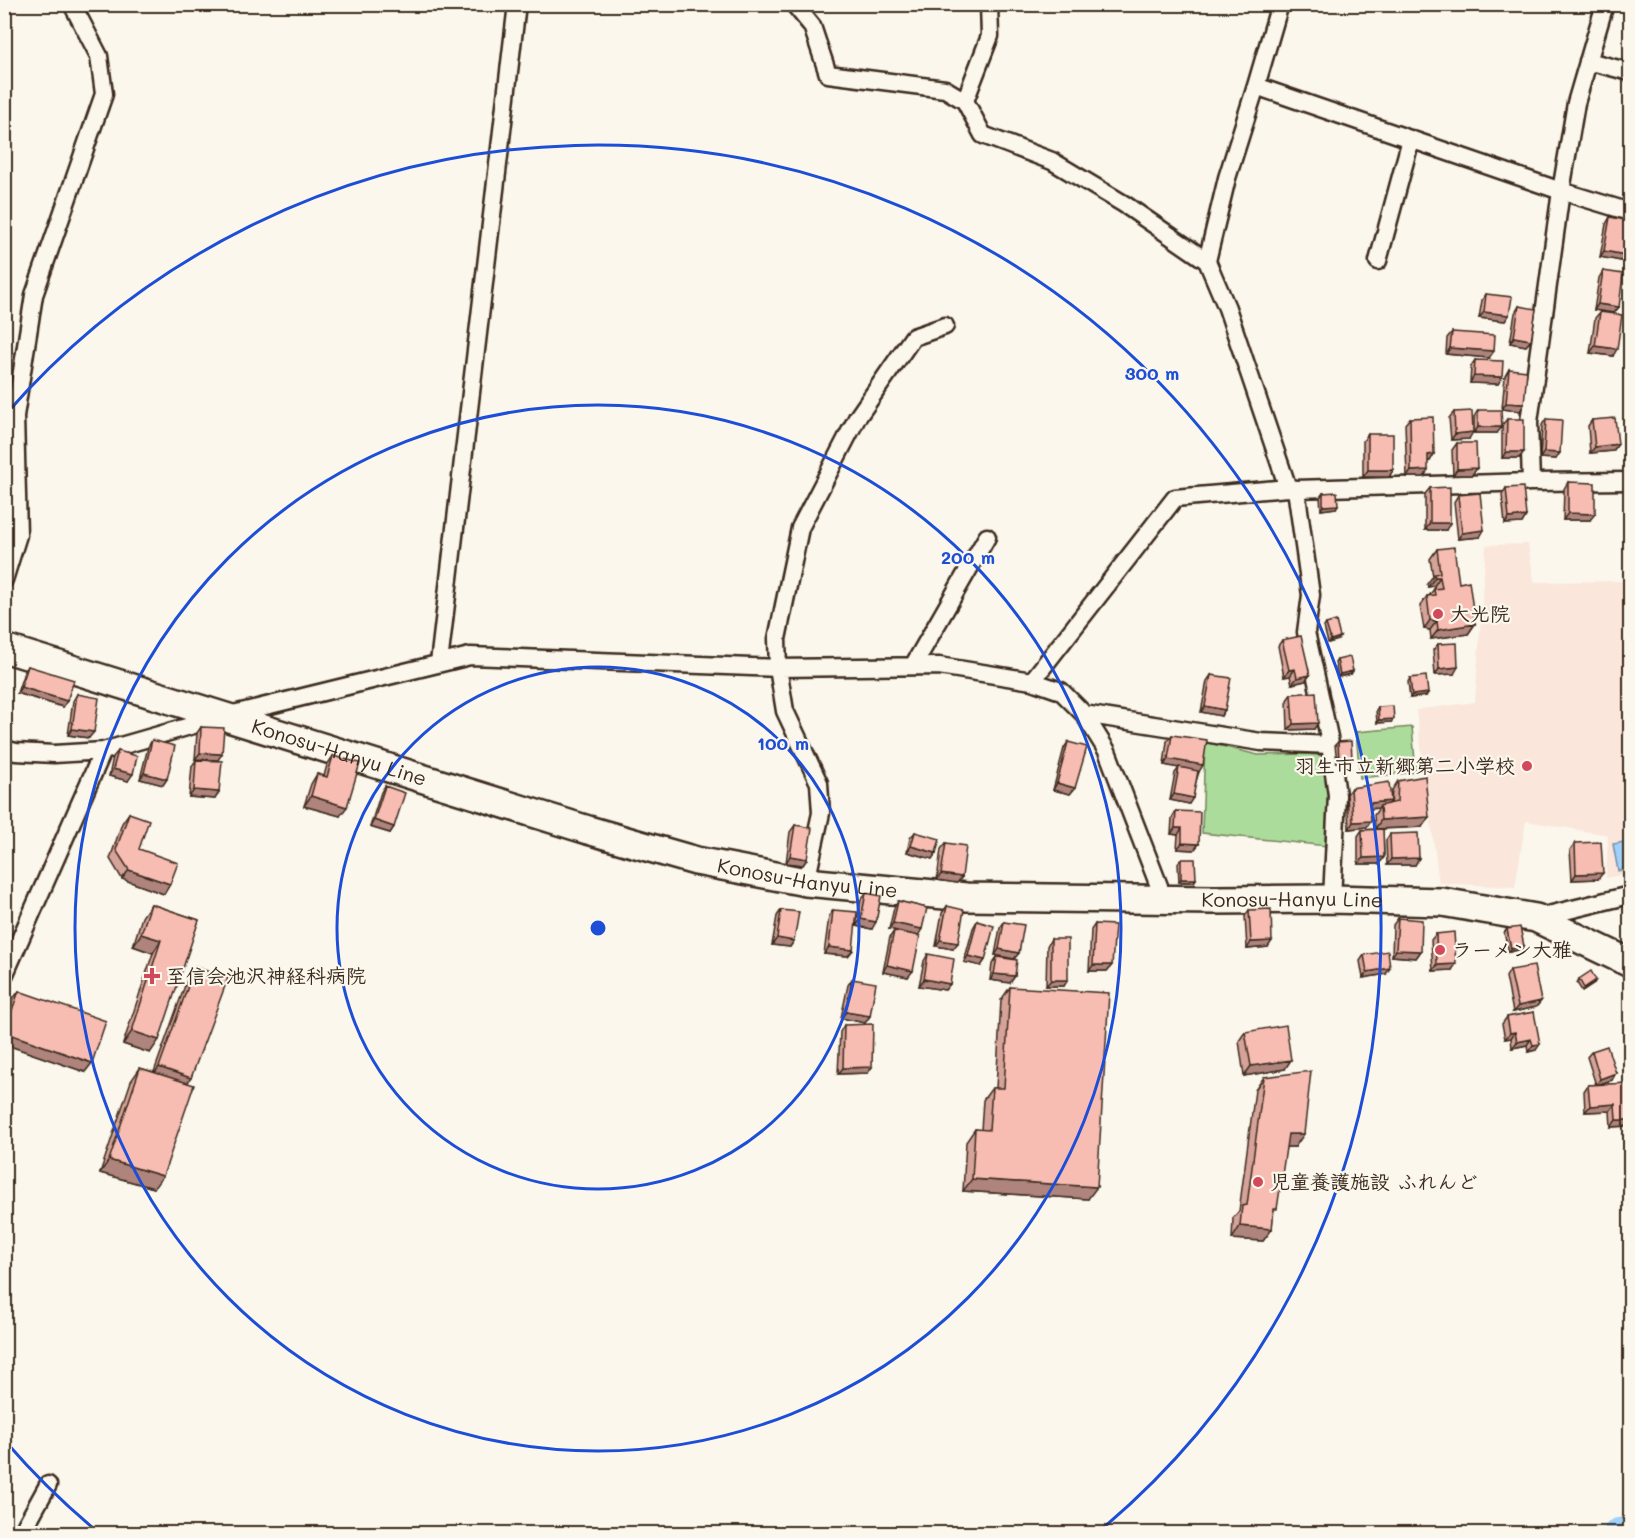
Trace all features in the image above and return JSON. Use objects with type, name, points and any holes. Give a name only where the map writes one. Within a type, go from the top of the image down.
[{"type":"main road","name":"Konosu-Hanyu Line","points":[[4,648],[696,861],[806,882],[966,897],[1332,899],[1442,902],[1536,918],[1630,963]]},
{"type":"street","points":[[4,580],[18,535],[15,416],[34,295],[104,94],[99,56],[72,4]]},
{"type":"street","points":[[439,663],[517,4]]},
{"type":"street","points":[[794,4],[812,26],[828,74],[945,89],[965,101],[983,135],[1052,161],[1124,204],[1207,261],[1227,308],[1292,489],[1311,595],[1306,632],[1330,745],[1336,795],[1332,899]]},
{"type":"street","points":[[965,101],[990,36],[989,4]]},
{"type":"street","points":[[1207,261],[1227,178],[1280,4]]},
{"type":"street","points":[[1532,482],[1529,422],[1561,191],[1576,103],[1605,4]]},
{"type":"street","points":[[1588,61],[1630,72]]},
{"type":"street","points":[[1256,86],[1561,191],[1630,212]]},
{"type":"street","points":[[1378,261],[1411,139]]},
{"type":"street","points":[[806,882],[821,813],[819,783],[785,711],[778,668],[777,639],[800,528],[857,418],[913,337],[945,326]]},
{"type":"street","points":[[1032,681],[1175,498],[1292,489],[1630,481]]},
{"type":"street","points":[[913,666],[987,537]]},
{"type":"street","points":[[4,749],[54,754],[103,750],[225,716],[470,656],[778,668],[939,666],[1032,681],[1061,691],[1084,714],[1107,751],[1159,886],[1161,899]]},
{"type":"street","points":[[1084,714],[1261,742],[1330,745]]},
{"type":"street","points":[[4,976],[103,750]]},
{"type":"street","points":[[1536,918],[1630,895]]},
{"type":"street","points":[[21,1533],[48,1485]]},
{"type":"shaded area","name":"羽生市立新郷第二小学校","points":[[1528,544],[1534,582],[1630,581],[1630,873],[1606,878],[1608,835],[1526,821],[1515,887],[1439,883],[1416,710],[1475,702],[1486,545]]},
{"type":"green space","points":[[1412,727],[1416,772],[1360,778],[1356,732]]},
{"type":"green space","points":[[1205,742],[1258,755],[1327,756],[1331,792],[1327,846],[1202,833]]},
{"type":"water","points":[[1630,841],[1630,869],[1618,871],[1613,844]]},
{"type":"building","points":[[1610,217],[1630,221],[1626,255],[1604,251]]},
{"type":"building","points":[[1603,271],[1623,274],[1619,307],[1598,304]]},
{"type":"building","points":[[1486,294],[1512,297],[1509,315],[1484,312]]},
{"type":"building","points":[[1519,306],[1536,309],[1531,340],[1514,337]]},
{"type":"building","points":[[1600,312],[1622,315],[1617,349],[1595,346]]},
{"type":"building","points":[[1452,332],[1495,335],[1494,351],[1450,348]]},
{"type":"building","points":[[1475,360],[1503,361],[1502,377],[1474,376]]},
{"type":"building","points":[[1509,369],[1527,371],[1524,404],[1506,403]]},
{"type":"building","points":[[1478,410],[1501,410],[1502,427],[1478,427]]},
{"type":"building","points":[[1472,411],[1473,432],[1455,434],[1454,412]]},
{"type":"building","points":[[1433,417],[1434,454],[1428,455],[1428,470],[1411,471],[1410,418]]},
{"type":"building","points":[[1615,418],[1618,444],[1595,447],[1592,420]]},
{"type":"building","points":[[1507,419],[1524,419],[1524,452],[1506,452]]},
{"type":"building","points":[[1546,419],[1562,420],[1560,453],[1544,452]]},
{"type":"building","points":[[1368,434],[1393,434],[1393,470],[1368,470]]},
{"type":"building","points":[[1457,443],[1476,443],[1477,468],[1457,469]]},
{"type":"building","points":[[1568,482],[1595,483],[1595,514],[1568,513]]},
{"type":"building","points":[[1450,487],[1450,523],[1430,523],[1430,488]]},
{"type":"building","points":[[1523,487],[1526,516],[1509,518],[1506,488]]},
{"type":"building","points":[[1337,492],[1338,505],[1323,506],[1323,493]]},
{"type":"building","points":[[1480,493],[1484,530],[1462,533],[1458,495]]},
{"type":"building","points":[[1454,547],[1459,583],[1469,581],[1475,624],[1438,630],[1437,621],[1430,620],[1427,596],[1435,595],[1434,589],[1442,588],[1440,577],[1435,577],[1434,574],[1440,573],[1437,549]]},
{"type":"building","points":[[1336,621],[1340,637],[1331,640],[1326,624]]},
{"type":"building","points":[[1301,636],[1310,675],[1297,678],[1295,669],[1289,670],[1282,640]]},
{"type":"building","points":[[1457,643],[1458,667],[1439,669],[1438,644]]},
{"type":"building","points":[[1350,657],[1353,671],[1340,674],[1337,660]]},
{"type":"building","points":[[28,666],[74,680],[67,701],[21,687]]},
{"type":"building","points":[[1211,675],[1231,678],[1225,710],[1205,706]]},
{"type":"building","points":[[1426,676],[1428,693],[1412,695],[1410,678]]},
{"type":"building","points":[[1316,692],[1318,723],[1293,724],[1291,694]]},
{"type":"building","points":[[77,694],[99,698],[94,732],[72,729]]},
{"type":"building","points":[[1393,706],[1394,719],[1379,720],[1378,707]]},
{"type":"building","points":[[201,727],[224,728],[222,754],[200,753]]},
{"type":"building","points":[[1172,735],[1207,740],[1203,765],[1168,759]]},
{"type":"building","points":[[152,740],[175,746],[167,779],[144,773]]},
{"type":"building","points":[[1351,741],[1352,758],[1339,759],[1338,742]]},
{"type":"building","points":[[1068,742],[1087,747],[1075,788],[1057,783]]},
{"type":"building","points":[[118,751],[137,756],[133,774],[113,769]]},
{"type":"building","points":[[333,756],[360,763],[347,807],[311,796],[317,774],[327,777]]},
{"type":"building","points":[[196,760],[222,761],[219,792],[194,790]]},
{"type":"building","points":[[1179,767],[1198,771],[1193,798],[1174,794]]},
{"type":"building","points":[[1425,776],[1429,817],[1381,820],[1380,806],[1397,802],[1398,781]]},
{"type":"building","points":[[1389,782],[1391,801],[1370,803],[1371,821],[1353,822],[1351,788]]},
{"type":"building","points":[[385,786],[405,793],[394,827],[374,820]]},
{"type":"building","points":[[1176,811],[1200,812],[1199,844],[1182,843],[1182,828],[1175,828]]},
{"type":"building","points":[[129,813],[149,820],[139,849],[178,863],[170,884],[129,870],[116,850]]},
{"type":"building","points":[[795,825],[812,828],[807,859],[790,856]]},
{"type":"building","points":[[1383,829],[1384,857],[1363,858],[1362,830]]},
{"type":"building","points":[[915,832],[940,839],[936,853],[911,846]]},
{"type":"building","points":[[1418,833],[1419,858],[1391,859],[1390,834]]},
{"type":"building","points":[[1601,842],[1603,873],[1576,874],[1575,843]]},
{"type":"building","points":[[946,843],[966,846],[962,877],[941,874]]},
{"type":"building","points":[[1181,859],[1195,859],[1196,879],[1181,879]]},
{"type":"building","points":[[866,893],[881,896],[876,922],[861,919]]},
{"type":"building","points":[[898,901],[927,908],[922,929],[893,923]]},
{"type":"building","points":[[151,904],[199,920],[159,1040],[132,1031],[161,940],[141,934]]},
{"type":"building","points":[[947,906],[964,910],[958,943],[940,940]]},
{"type":"building","points":[[1271,909],[1272,941],[1251,942],[1249,910]]},
{"type":"building","points":[[781,910],[799,912],[794,941],[777,938]]},
{"type":"building","points":[[833,910],[857,912],[853,950],[829,947]]},
{"type":"building","points":[[1398,918],[1422,920],[1421,951],[1396,950]]},
{"type":"building","points":[[977,921],[994,926],[985,960],[968,956]]},
{"type":"building","points":[[1004,922],[1024,925],[1019,953],[999,949]]},
{"type":"building","points":[[1095,924],[1115,925],[1112,965],[1093,965]]},
{"type":"building","points":[[1520,927],[1524,946],[1511,949],[1507,929]]},
{"type":"building","points":[[894,931],[920,936],[913,971],[887,965]]},
{"type":"building","points":[[1454,932],[1456,964],[1437,965],[1436,934]]},
{"type":"building","points":[[1051,939],[1068,939],[1068,980],[1051,980]]},
{"type":"building","points":[[1388,951],[1390,968],[1367,972],[1364,955]]},
{"type":"building","points":[[928,954],[954,959],[950,984],[924,979]]},
{"type":"building","points":[[997,957],[1017,960],[1015,976],[994,974]]},
{"type":"building","points":[[1534,966],[1541,1001],[1518,1006],[1510,970]]},
{"type":"building","points":[[195,967],[228,978],[191,1078],[159,1067]]},
{"type":"building","points":[[1591,971],[1596,980],[1584,988],[1579,979]]},
{"type":"building","points":[[852,979],[876,983],[870,1016],[846,1012]]},
{"type":"building","points":[[1010,987],[1109,993],[1097,1187],[972,1179],[975,1129],[989,1130],[992,1088],[1004,1088]]},
{"type":"building","points":[[19,991],[106,1021],[92,1063],[4,1032]]},
{"type":"building","points":[[1534,1012],[1540,1044],[1533,1045],[1531,1039],[1517,1042],[1515,1032],[1510,1033],[1507,1017]]},
{"type":"building","points":[[873,1024],[872,1067],[843,1068],[844,1025]]},
{"type":"building","points":[[1286,1025],[1291,1060],[1251,1066],[1245,1032]]},
{"type":"building","points":[[1607,1046],[1616,1073],[1600,1079],[1592,1051]]},
{"type":"building","points":[[140,1068],[194,1085],[163,1176],[109,1160]]},
{"type":"building","name":"児童養護施設 ふれんど","points":[[1311,1071],[1304,1134],[1288,1134],[1272,1229],[1240,1226],[1242,1206],[1247,1205],[1264,1077]]},
{"type":"building","points":[[1630,1083],[1630,1120],[1616,1120],[1615,1104],[1590,1106],[1588,1085]]},
{"type":"waterway","points":[[1619,1534],[1630,1532]]},
{"type":"place","name":"大光院","points":[[1438,614]]},
{"type":"place","name":"羽生市立新郷第二小学校","points":[[1527,766]]},
{"type":"place","name":"ラーメン大雅","points":[[1440,950]]},
{"type":"place","name":"至信会池沢神経科病院","points":[[152,976]]},
{"type":"place","name":"児童養護施設 ふれんど","points":[[1258,1182]]}]
